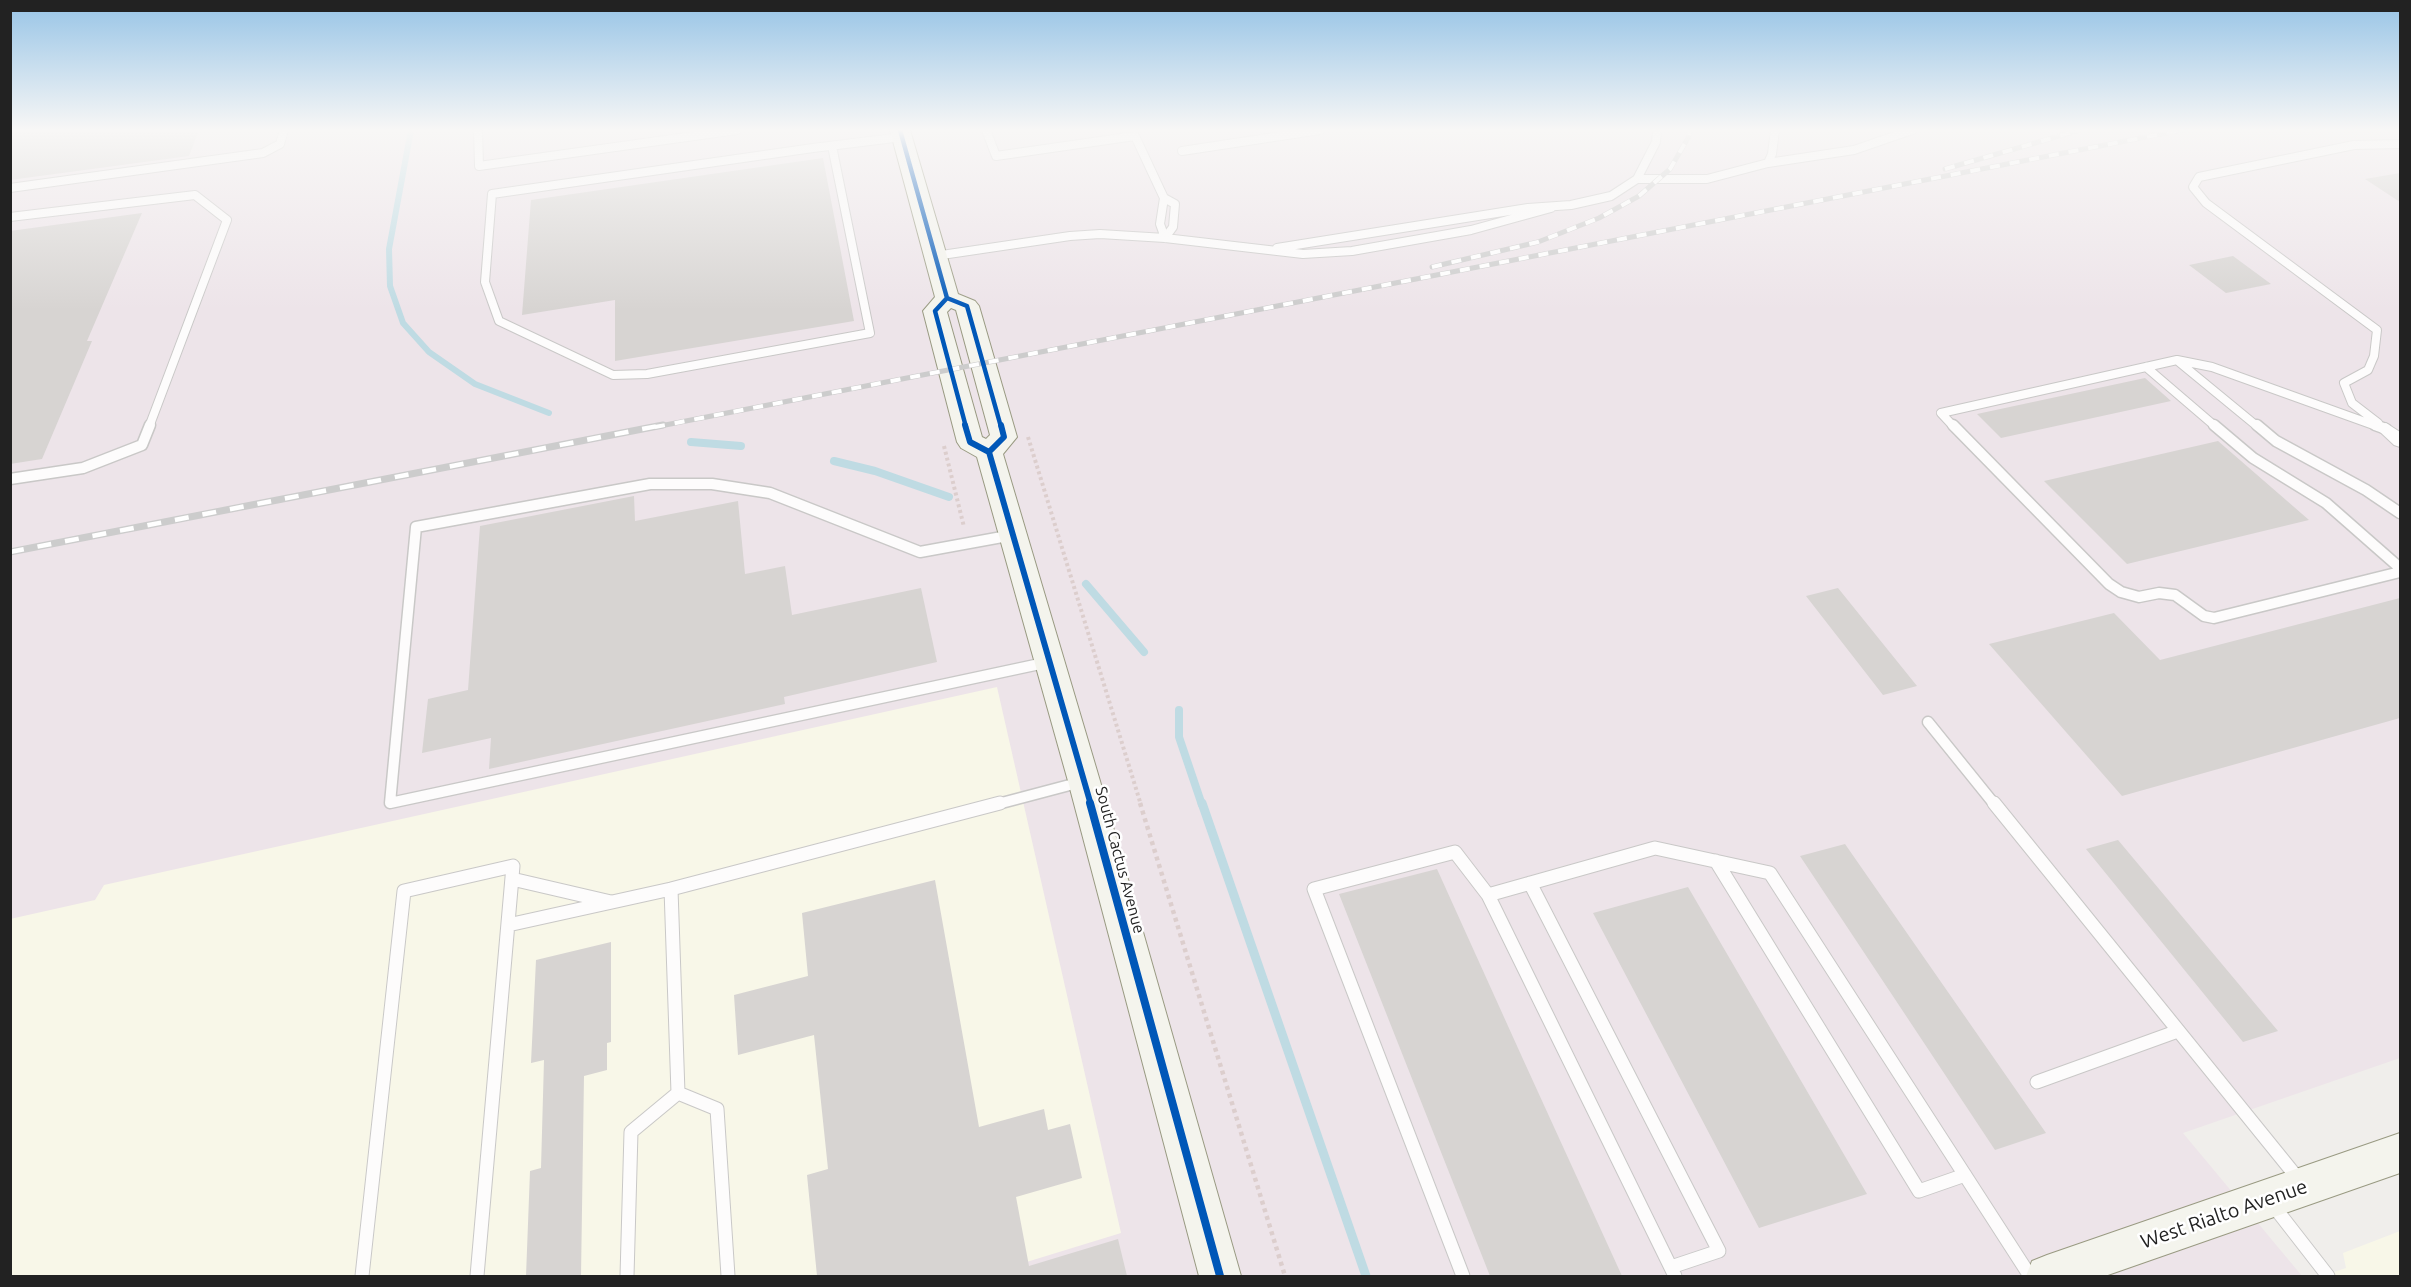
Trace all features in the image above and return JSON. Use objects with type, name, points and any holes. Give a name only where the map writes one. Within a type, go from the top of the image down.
[{"type":"main road","points":[[916,190],[947,298]]},
{"type":"main road","points":[[947,298],[967,306],[1004,437],[989,452],[970,442],[936,311],[947,298]]},
{"type":"main road","name":"South Cactus Avenue","points":[[989,452],[1084,781],[1220,1276]]},
{"type":"main road","name":"West Rialto Avenue","points":[[2047,1276],[2400,1153]]},
{"type":"street","points":[[2386,429],[2400,441]]},
{"type":"lane","points":[[520,190],[492,194],[485,282],[499,321],[613,375],[647,374],[870,333],[841,190]]},
{"type":"lane","points":[[1160,190],[1164,198],[1175,204],[1173,227],[1165,238]]},
{"type":"lane","points":[[934,256],[1070,236],[1100,234],[1165,238],[1303,254],[1352,251],[1471,230],[1551,208],[1611,196],[1620,190]]},
{"type":"lane","points":[[2195,190],[2206,203],[2377,330],[2374,356],[2368,370],[2344,383],[2352,403],[2386,429]]},
{"type":"lane","points":[[10,217],[195,195],[227,220],[142,445],[83,468],[10,478]]},
{"type":"lane","points":[[1164,198],[1160,224],[1165,238]]},
{"type":"lane","points":[[1256,250],[1342,239],[1528,208],[1551,208]]},
{"type":"lane","points":[[2386,429],[2212,367],[2177,360],[1941,413],[2109,584],[2121,592],[2139,597],[2159,593],[2175,595],[2204,616],[2214,618],[2400,570]]},
{"type":"lane","points":[[2177,360],[2276,441],[2366,490],[2400,513]]},
{"type":"lane","points":[[2146,367],[2253,458],[2326,503],[2400,570]]},
{"type":"lane","points":[[1013,535],[920,552],[770,493],[712,484],[650,484],[416,527],[390,803],[1049,662]]},
{"type":"lane","points":[[1928,722],[2178,1031],[2286,1192],[2328,1276]]},
{"type":"lane","points":[[508,925],[671,889],[1084,781]]},
{"type":"lane","points":[[1488,894],[1655,849],[1770,873],[2030,1276]]},
{"type":"lane","points":[[1463,1276],[1314,889],[1455,852],[1488,894],[1673,1272],[1719,1251],[1530,883]]},
{"type":"lane","points":[[1716,861],[1919,1191],[1965,1175]]},
{"type":"lane","points":[[362,1276],[404,891],[513,866],[477,1276]]},
{"type":"lane","points":[[512,879],[614,902]]},
{"type":"lane","points":[[671,889],[678,1093]]},
{"type":"lane","points":[[2037,1082],[2178,1031]]},
{"type":"lane","points":[[627,1276],[631,1132],[678,1093]]},
{"type":"lane","points":[[678,1093],[717,1109],[728,1276]]},
{"type":"path","points":[[1026,430],[1285,1276]]},
{"type":"path","points":[[942,439],[964,528],[950,531],[953,546]]},
{"type":"shaded area","points":[[10,190],[2400,190],[2400,1058],[2183,1133],[2302,1276],[11,1276]]},
{"type":"shaded area","points":[[997,687],[1121,1233],[981,1276],[11,1276],[10,919],[95,900],[104,885]]},
{"type":"shaded area","points":[[2400,1231],[2400,1276],[2322,1276],[2346,1268],[2343,1253]]},
{"type":"building","points":[[600,190],[829,190],[854,321],[615,361],[615,300],[522,315],[531,200]]},
{"type":"building","points":[[2382,190],[2400,190],[2400,202]]},
{"type":"building","points":[[142,213],[87,341],[92,341],[42,459],[10,464],[10,231]]},
{"type":"building","points":[[2233,256],[2271,284],[2226,293],[2189,265]]},
{"type":"building","points":[[2145,378],[2171,401],[2001,438],[1977,414]]},
{"type":"building","points":[[2218,441],[2309,520],[2127,564],[2044,481]]},
{"type":"building","points":[[634,496],[635,521],[738,501],[745,574],[785,566],[792,615],[921,588],[937,662],[784,697],[785,704],[489,769],[491,738],[422,753],[428,699],[468,690],[480,526]]},
{"type":"building","points":[[1838,588],[1917,686],[1883,695],[1806,596]]},
{"type":"building","points":[[2400,598],[2400,718],[2122,796],[1989,644],[2114,613],[2160,660]]},
{"type":"building","points":[[2118,840],[2278,1031],[2243,1042],[2086,849]]},
{"type":"building","points":[[1845,844],[2046,1133],[1995,1150],[1800,856]]},
{"type":"building","points":[[1437,869],[1622,1276],[1490,1276],[1339,894]]},
{"type":"building","points":[[935,880],[979,1127],[1044,1109],[1048,1130],[1070,1124],[1082,1178],[1016,1197],[1029,1266],[1118,1239],[1127,1276],[817,1276],[807,1175],[828,1169],[814,1035],[738,1055],[734,995],[808,976],[802,913]]},
{"type":"building","points":[[1688,887],[1867,1194],[1759,1228],[1593,913]]},
{"type":"building","points":[[611,942],[611,1042],[607,1043],[607,1070],[584,1076],[581,1276],[526,1276],[530,1171],[541,1168],[544,1060],[531,1063],[536,960]]},
{"type":"waterway","points":[[400,190],[389,249],[390,286],[403,323],[429,352],[475,384],[549,413]]},
{"type":"waterway","points":[[691,442],[741,446]]},
{"type":"waterway","points":[[834,461],[875,471],[949,497]]},
{"type":"waterway","points":[[1086,584],[1144,652]]},
{"type":"waterway","points":[[1179,710],[1179,737],[1202,805]]},
{"type":"waterway","points":[[1202,803],[1366,1276]]},
{"type":"railway","points":[[1432,267],[1538,242],[1599,218],[1646,190]]},
{"type":"railway","points":[[655,427],[1873,190]]},
{"type":"railway","points":[[10,552],[663,425]]},
{"type":"cycle path","points":[[917,190],[947,298]]},
{"type":"cycle path","points":[[947,298],[935,311],[970,442],[989,452],[1084,781],[1220,1276]]},
{"type":"cycle path","points":[[947,298],[967,306],[1004,437],[989,452]]}]
